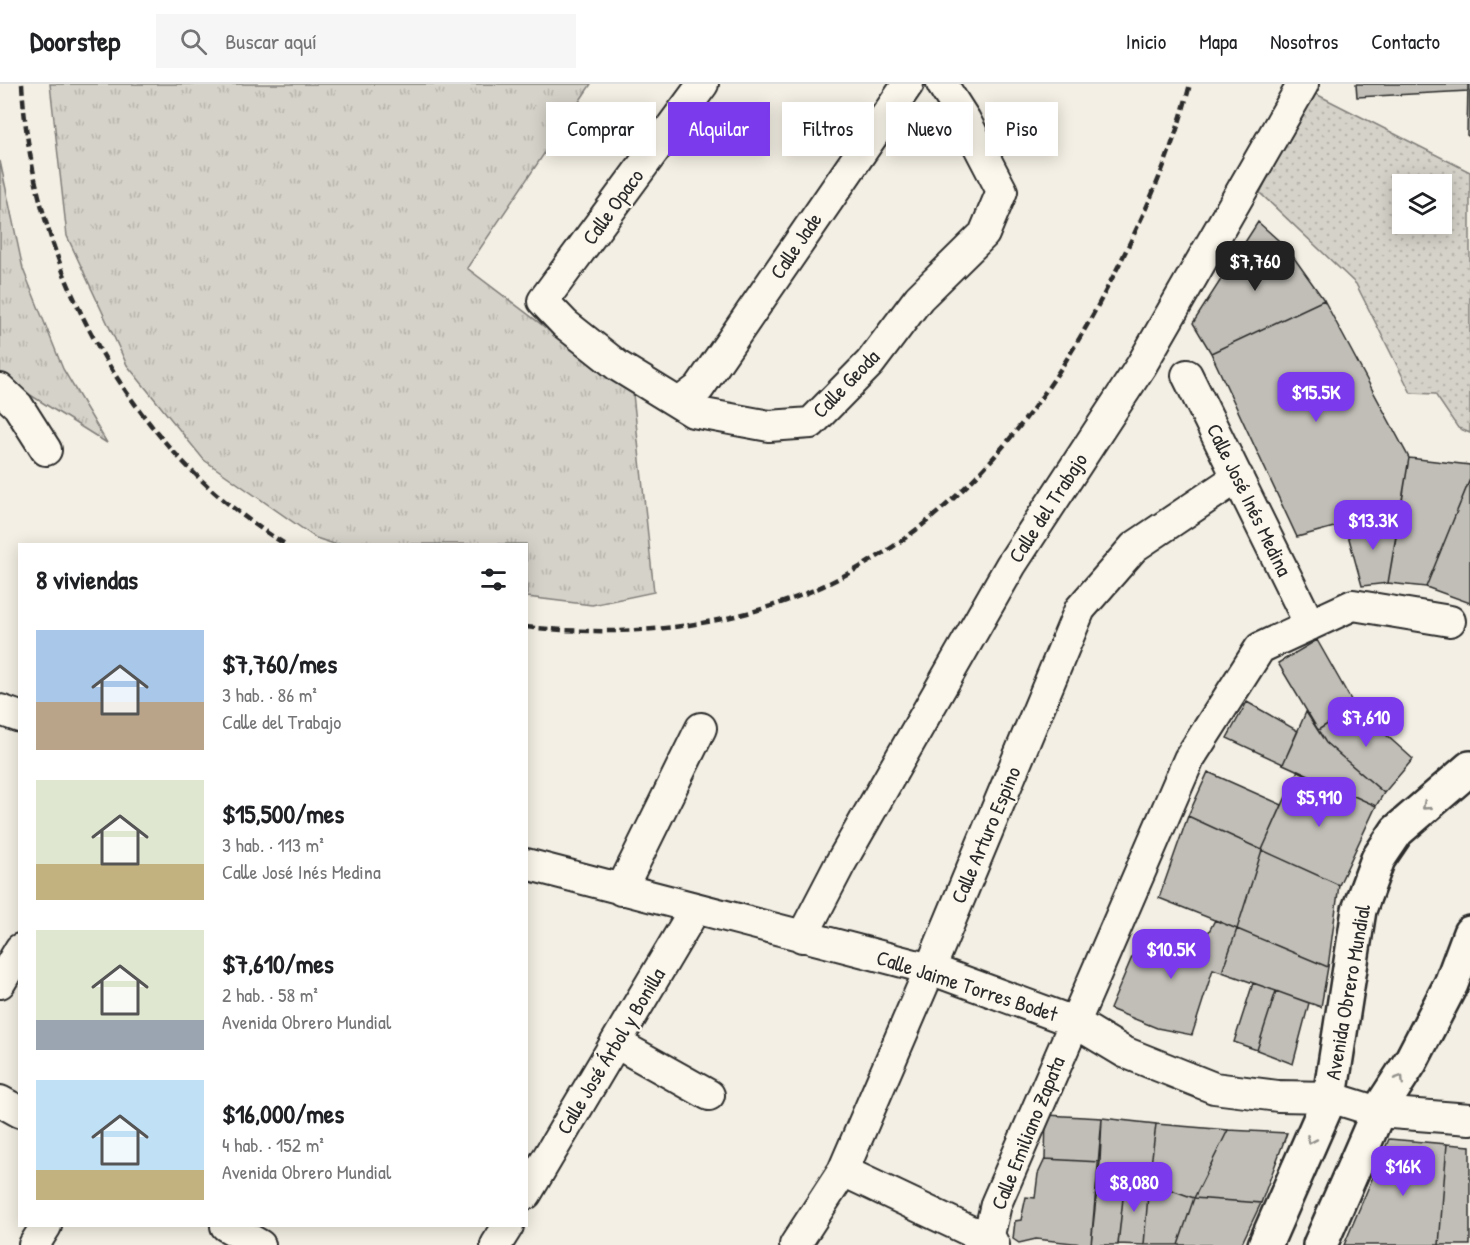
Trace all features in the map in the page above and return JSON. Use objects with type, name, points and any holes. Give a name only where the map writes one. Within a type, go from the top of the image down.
[{"type":"main road","name":"Avenida Obrero Mundial","points":[[1264,1245],[1330,1097],[1359,910],[1378,859],[1397,831],[1470,768]]},
{"type":"main road","points":[[1320,1245],[1378,1112],[1412,1061],[1451,984],[1470,933]]},
{"type":"street","name":"Calle Opaco","points":[[543,301],[703,84]]},
{"type":"street","name":"Calle Jade","points":[[679,403],[699,388],[908,84]]},
{"type":"street","name":"Calle Geoda","points":[[543,301],[565,324],[618,366],[693,412],[769,426],[811,423],[870,363],[919,298],[984,234],[1002,191],[965,120],[942,84]]},
{"type":"street","name":"Calle del Trabajo","points":[[802,937],[840,864],[1011,565],[1141,366],[1304,84]]},
{"type":"street","name":"Calle José Inés Medina","points":[[1187,375],[1310,625]]},
{"type":"street","points":[[0,388],[18,405],[46,450]]},
{"type":"street","name":"Calle Arturo Espino","points":[[795,1245],[843,1171],[1080,609],[1134,547],[1238,477]]},
{"type":"street","name":"Calle Emiliano Zapata","points":[[992,1240],[996,1204],[1189,759],[1260,648],[1353,605],[1450,621]]},
{"type":"street","points":[[0,710],[18,716]]},
{"type":"street","points":[[621,890],[701,728]]},
{"type":"street","name":"Calle Jaime Torres Bodet","points":[[528,865],[930,969],[1074,1022],[1124,1052],[1214,1088],[1278,1096],[1330,1097],[1378,1112],[1470,1119]]},
{"type":"street","name":"Calle José Árbol y Bonilla","points":[[528,1191],[695,909]]},
{"type":"street","points":[[0,982],[18,952]]},
{"type":"street","points":[[616,1042],[709,1095]]},
{"type":"street","points":[[0,1101],[18,1111]]},
{"type":"street","points":[[843,1171],[992,1240]]},
{"type":"street","points":[[34,1245],[45,1227]]},
{"type":"street","points":[[496,1245],[507,1227]]},
{"type":"street","points":[[226,1231],[260,1245]]},
{"type":"green space","points":[[50,84],[591,84],[579,102],[546,102],[546,151],[467,268],[633,394],[654,592],[592,605],[528,597],[528,543],[331,543],[316,538],[204,460],[127,365],[67,236]]},
{"type":"green space","points":[[1312,92],[1470,172],[1470,433],[1458,428],[1435,394],[1411,393],[1356,284],[1260,193]]},
{"type":"green space","points":[[0,161],[23,269],[63,369],[107,443],[0,376]]},
{"type":"building","points":[[1356,84],[1468,84],[1468,91],[1357,97]]},
{"type":"building","points":[[1468,84],[1470,84],[1470,137],[1467,135]]},
{"type":"building","points":[[1258,222],[1287,248],[1324,300],[1211,353],[1193,323]]},
{"type":"building","points":[[1324,300],[1409,458],[1398,526],[1345,524],[1297,537],[1211,353]]},
{"type":"building","points":[[1409,458],[1470,465],[1470,479],[1426,587],[1388,583]]},
{"type":"building","points":[[1470,479],[1470,603],[1426,587]]},
{"type":"building","points":[[1345,524],[1398,526],[1388,583],[1362,586]]},
{"type":"building","points":[[1317,640],[1355,707],[1318,730],[1278,663]]},
{"type":"building","points":[[1247,702],[1298,731],[1283,764],[1227,738]]},
{"type":"building","points":[[1355,707],[1413,759],[1384,793],[1326,743],[1318,730]]},
{"type":"building","points":[[1306,712],[1326,743],[1384,793],[1376,806],[1283,764]]},
{"type":"building","points":[[1298,770],[1376,806],[1339,885],[1262,850]]},
{"type":"building","points":[[1208,772],[1282,805],[1262,850],[1188,816]]},
{"type":"building","points":[[1188,816],[1262,850],[1237,929],[1159,898]]},
{"type":"building","points":[[1262,850],[1339,885],[1328,967],[1237,929]]},
{"type":"building","points":[[1215,920],[1237,929],[1222,972],[1213,969],[1192,1035],[1157,1028],[1110,1009],[1143,931],[1197,954]]},
{"type":"building","points":[[1237,929],[1328,967],[1321,1007],[1222,972]]},
{"type":"building","points":[[1253,983],[1276,991],[1257,1050],[1234,1042]]},
{"type":"building","points":[[1276,991],[1309,1003],[1293,1064],[1257,1050]]},
{"type":"building","points":[[1046,1115],[1102,1118],[1100,1162],[1045,1159]]},
{"type":"building","points":[[1102,1118],[1156,1124],[1149,1182],[1097,1177]]},
{"type":"building","points":[[1156,1124],[1228,1130],[1194,1198],[1149,1182]]},
{"type":"building","points":[[1228,1130],[1287,1133],[1261,1203],[1194,1198]]},
{"type":"building","points":[[1389,1139],[1447,1144],[1439,1245],[1344,1245]]},
{"type":"building","points":[[1447,1144],[1470,1146],[1470,1245],[1439,1245]]},
{"type":"building","points":[[1045,1159],[1100,1162],[1091,1245],[1036,1239],[1019,1243],[1013,1239],[1015,1221],[1021,1220],[1026,1197],[1035,1198],[1038,1174]]},
{"type":"building","points":[[1097,1177],[1125,1180],[1118,1245],[1091,1245]]},
{"type":"building","points":[[1125,1180],[1149,1182],[1144,1245],[1118,1244]]},
{"type":"building","points":[[1149,1182],[1194,1198],[1178,1245],[1144,1245]]},
{"type":"building","points":[[1194,1198],[1261,1203],[1241,1245],[1178,1245]]},
{"type":"railway","points":[[22,84],[30,152],[45,219],[68,284],[98,347],[135,405],[179,458],[229,504],[284,543]]},
{"type":"railway","points":[[528,627],[625,631],[715,621],[797,597],[872,560],[939,511],[1000,450],[1055,378],[1104,294],[1130,243],[1164,165],[1190,84]]}]
